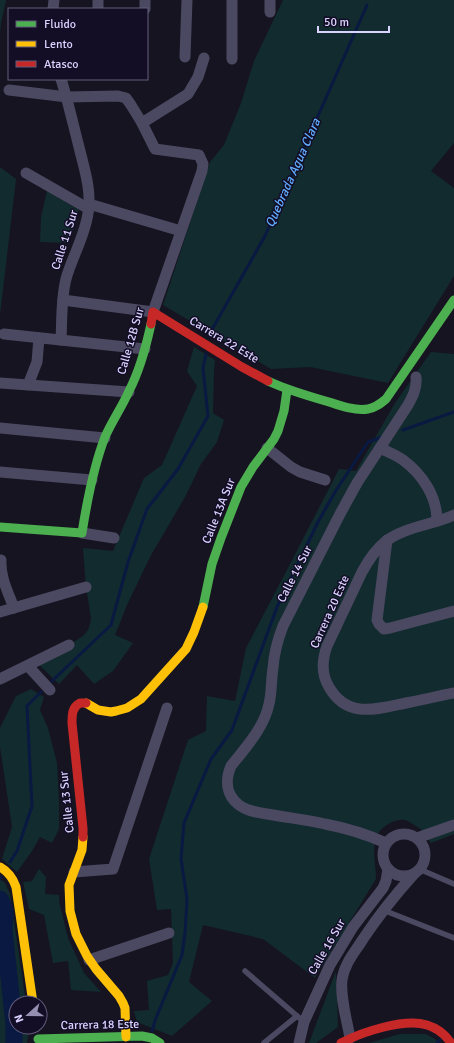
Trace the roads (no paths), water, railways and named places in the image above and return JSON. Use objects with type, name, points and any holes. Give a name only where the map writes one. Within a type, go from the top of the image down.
[{"type":"street","points":[[184,57],[186,0]]},
{"type":"street","points":[[232,0],[232,59]]},
{"type":"street","points":[[270,0],[270,12]]},
{"type":"street","points":[[9,90],[67,97],[118,96],[126,98],[142,123],[188,94],[198,77],[204,58]]},
{"type":"street","name":"Calle 11 Sur","points":[[61,80],[67,97],[87,182],[89,207],[86,224],[66,278],[63,300],[61,340]]},
{"type":"street","name":"Calle 12B Sur","points":[[82,533],[92,480],[105,438],[136,376],[145,348],[153,312],[202,171],[202,159],[199,156],[155,149],[142,123]]},
{"type":"street","points":[[26,174],[89,207],[181,231]]},
{"type":"street","name":"Carrera 22 Este","points":[[63,300],[153,312],[242,367],[287,390],[356,409],[370,410],[379,406],[386,400],[454,300]]},
{"type":"street","points":[[4,334],[145,348]]},
{"type":"street","points":[[28,385],[37,362],[39,338]]},
{"type":"street","name":"Calle 14 Sur","points":[[386,843],[356,831],[250,810],[239,805],[228,792],[227,779],[231,766],[259,730],[265,718],[272,688],[274,659],[278,638],[283,626],[357,483],[408,405],[413,395],[416,378]]},
{"type":"street","points":[[0,383],[129,392]]},
{"type":"street","name":"Calle 13A Sur","points":[[72,715],[74,707],[80,703],[89,704],[100,711],[122,710],[135,705],[186,649],[203,608],[212,564],[236,498],[247,477],[274,439],[280,426],[284,411],[287,390]]},
{"type":"street","points":[[0,428],[105,438]]},
{"type":"street","points":[[267,448],[291,467],[300,472],[325,480]]},
{"type":"street","points":[[380,448],[409,465],[422,479],[435,504],[437,521]]},
{"type":"street","points":[[0,472],[92,480]]},
{"type":"street","points":[[454,514],[396,535],[387,540],[377,620],[384,628],[390,628],[454,611]]},
{"type":"street","points":[[0,527],[82,533],[114,538]]},
{"type":"street","name":"Carrera 20 Este","points":[[387,540],[368,562],[362,572],[327,646],[323,659],[327,685],[335,696],[345,704],[364,710],[378,709],[454,693]]},
{"type":"street","points":[[1,560],[2,577],[14,608]]},
{"type":"street","points":[[0,612],[86,587]]},
{"type":"street","points":[[0,680],[69,645]]},
{"type":"street","points":[[28,666],[50,690]]},
{"type":"street","points":[[74,872],[113,869],[167,708]]},
{"type":"street","name":"Calle 13 Sur","points":[[72,715],[83,828],[82,850],[69,885],[70,911],[76,934],[89,960],[119,996],[123,1003],[125,1008],[126,1037]]},
{"type":"street","points":[[417,838],[454,825]]},
{"type":"street","points":[[417,871],[408,876],[401,876],[394,874],[388,869],[382,856],[383,849],[391,837],[398,834],[404,834],[417,838],[422,844],[425,857],[423,864],[417,871],[398,891],[383,910],[344,970],[342,993],[345,1040],[367,1031],[416,1023],[429,1025],[435,1028],[446,1036],[452,1043]]},
{"type":"street","points":[[0,867],[10,873],[16,887],[32,995]]},
{"type":"street","name":"Calle 16 Sur","points":[[299,1043],[301,1019],[330,965],[353,927],[383,888],[388,869]]},
{"type":"street","points":[[89,960],[170,933]]},
{"type":"street","name":"Carrera 18 Este","points":[[37,1038],[146,1036],[160,1043]]},
{"type":"lane","points":[[417,871],[454,884]]},
{"type":"lane","points":[[383,910],[454,938]]},
{"type":"lane","points":[[245,971],[301,1019],[264,1043]]},
{"type":"waterway","name":"Quebrada Agua Clara","points":[[209,336],[265,236],[367,5]]},
{"type":"waterway","name":"Quebrada Agua Clara","points":[[52,681],[111,625],[128,562],[147,509],[178,469],[208,416],[203,368],[206,354]]},
{"type":"waterway","points":[[403,430],[454,412]]},
{"type":"waterway","points":[[152,1031],[182,955],[187,899],[181,859],[184,823],[211,759],[232,730],[277,607],[318,522],[335,492],[368,442],[382,437]]},
{"type":"waterway","name":"Quebrada Agua Clara","points":[[10,862],[17,851],[32,806],[27,706],[41,692]]},
{"type":"waterway","points":[[0,899],[5,911],[4,930],[14,1024],[14,1043]]},
{"type":"waterway","points":[[437,1043],[440,1040]]}]
